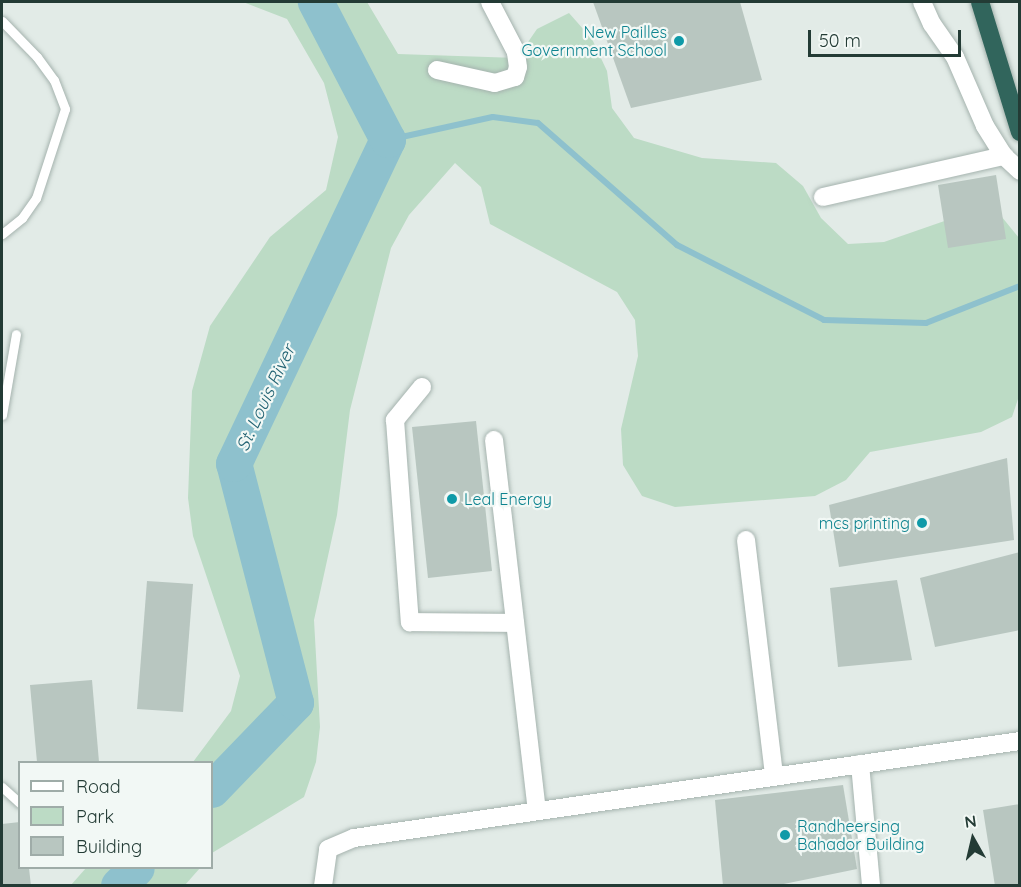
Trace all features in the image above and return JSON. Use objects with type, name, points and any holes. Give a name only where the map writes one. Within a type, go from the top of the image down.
[{"type":"highway","points":[[980,2],[1020,132]]},
{"type":"street","points":[[437,70],[495,83],[514,77],[518,67],[516,52],[490,2]]},
{"type":"street","points":[[922,2],[932,24],[955,57],[985,126],[1004,156],[1020,171]]},
{"type":"street","points":[[823,197],[1004,156]]},
{"type":"street","points":[[422,387],[395,420],[410,622],[515,623]]},
{"type":"street","points":[[494,440],[537,811]]},
{"type":"street","points":[[746,540],[774,775]]},
{"type":"street","points":[[323,885],[328,849],[354,838],[774,775],[1020,741]]},
{"type":"street","points":[[860,764],[871,885]]},
{"type":"lane","points":[[2,21],[43,64],[54,80],[64,108],[36,198],[22,218],[2,234]]},
{"type":"lane","points":[[2,415],[16,334]]},
{"type":"lane","points":[[2,787],[18,801]]},
{"type":"green space","points":[[243,2],[367,2],[398,54],[517,58],[537,29],[569,13],[592,39],[607,71],[612,108],[634,138],[702,158],[776,163],[803,186],[821,218],[848,244],[884,242],[956,217],[997,211],[1019,238],[1020,393],[1012,417],[981,432],[870,452],[846,480],[815,496],[675,507],[642,496],[623,465],[621,429],[638,356],[635,320],[617,292],[490,224],[481,187],[455,163],[409,215],[391,248],[350,410],[337,515],[314,620],[320,727],[316,762],[304,797],[213,852],[213,761],[194,761],[231,711],[240,676],[193,536],[188,498],[192,391],[210,326],[270,237],[326,190],[338,137],[324,83],[287,19]]},
{"type":"green space","points":[[85,869],[199,869],[185,885],[71,885]]},
{"type":"building","name":"New Pailles Government School","points":[[593,2],[740,2],[762,80],[631,108]]},
{"type":"building","points":[[996,175],[1006,239],[948,248],[938,185]]},
{"type":"building","name":"Leal Energy","points":[[476,421],[492,571],[428,578],[412,427]]},
{"type":"building","name":"mcs printing","points":[[1007,458],[1014,540],[839,567],[829,505]]},
{"type":"building","points":[[1020,552],[1020,630],[935,647],[920,578]]},
{"type":"building","points":[[897,580],[912,660],[838,667],[830,588]]},
{"type":"building","points":[[147,581],[193,584],[183,712],[137,709]]},
{"type":"building","points":[[92,680],[99,761],[37,761],[30,685]]},
{"type":"building","name":"Randheersing Bahador Building","points":[[843,785],[857,869],[774,886],[723,886],[715,800]]},
{"type":"building","points":[[1020,804],[1020,886],[995,886],[983,810]]},
{"type":"building","points":[[18,822],[18,869],[29,869],[31,886],[2,886],[2,824]]},
{"type":"waterway","name":"St. Louis River","points":[[213,789],[296,703],[234,464],[388,140],[316,2]]},
{"type":"waterway","points":[[388,140],[493,117],[538,123],[677,245],[824,320],[926,323],[1020,286]]},
{"type":"waterway","name":"St. Louis River","points":[[119,886],[136,869]]},
{"type":"place","name":"New Pailles Government School","points":[[679,41]]},
{"type":"place","name":"Leal Energy","points":[[452,499]]},
{"type":"place","name":"mcs printing","points":[[922,523]]},
{"type":"place","name":"Randheersing Bahador Building","points":[[785,835]]}]
